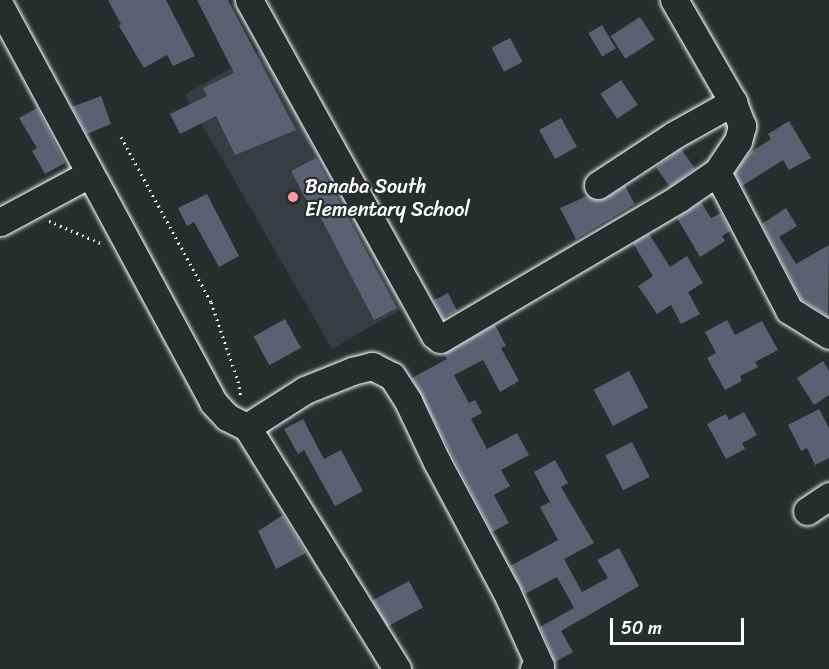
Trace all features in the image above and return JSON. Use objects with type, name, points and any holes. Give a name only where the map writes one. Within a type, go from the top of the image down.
[{"type":"street","points":[[249,0],[435,335],[440,339],[658,210],[717,172],[738,141],[742,126],[733,102],[674,0]]},
{"type":"street","points":[[0,6],[213,402],[227,417],[247,427],[397,669]]},
{"type":"street","points":[[598,185],[674,135],[733,102]]},
{"type":"street","points":[[717,172],[789,310],[829,335]]},
{"type":"street","points":[[11,216],[89,174]]},
{"type":"street","points":[[247,427],[304,390],[352,371],[372,366],[392,376],[408,401],[506,591],[539,668]]},
{"type":"street","points":[[807,511],[829,496]]},
{"type":"path","points":[[121,137],[211,302],[238,381],[247,427]]},
{"type":"path","points":[[11,216],[106,245]]},
{"type":"shaded area","name":"Banaba South Elementary School","points":[[262,50],[409,305],[332,349],[185,94]]},
{"type":"building","points":[[108,0],[166,0],[195,56],[173,66],[167,55],[144,68],[119,26],[121,24]]},
{"type":"building","points":[[197,0],[228,0],[296,130],[235,155],[216,116],[180,134],[170,114],[207,96],[203,88],[234,73]]},
{"type":"building","points":[[640,17],[655,40],[625,59],[611,36]]},
{"type":"building","points":[[602,25],[616,48],[602,56],[588,33]]},
{"type":"building","points":[[510,38],[523,62],[504,72],[491,48]]},
{"type":"building","points":[[621,80],[638,105],[617,119],[600,94]]},
{"type":"building","points":[[101,96],[111,124],[87,134],[72,107]]},
{"type":"building","points":[[37,108],[65,163],[45,174],[32,151],[37,148],[19,118]]},
{"type":"building","points":[[561,118],[577,147],[555,159],[539,130]]},
{"type":"building","points":[[789,121],[811,158],[789,170],[783,160],[742,186],[735,173],[749,153],[771,139],[768,134]]},
{"type":"building","points":[[681,149],[695,168],[670,187],[656,167]]},
{"type":"building","points":[[316,158],[397,308],[374,320],[313,203],[309,205],[291,171]]},
{"type":"building","points":[[625,186],[635,204],[576,239],[560,208],[587,196],[598,201]]},
{"type":"building","points":[[207,194],[239,256],[219,267],[194,222],[187,226],[178,208]]},
{"type":"building","points":[[701,202],[711,218],[721,213],[730,231],[722,236],[725,241],[700,257],[677,218]]},
{"type":"building","points":[[786,208],[797,226],[779,237],[796,264],[829,245],[828,316],[801,299],[762,224]]},
{"type":"building","points":[[649,234],[670,267],[687,256],[703,283],[688,292],[700,314],[681,324],[671,305],[657,314],[638,286],[653,276],[633,243]]},
{"type":"building","points":[[448,293],[457,311],[443,318],[434,300]]},
{"type":"building","points":[[285,319],[301,348],[270,365],[254,336]]},
{"type":"building","points":[[727,320],[735,335],[762,321],[778,350],[755,362],[758,367],[740,376],[742,381],[725,390],[707,358],[716,353],[705,332]]},
{"type":"building","points":[[495,325],[506,346],[501,348],[519,381],[500,392],[483,360],[454,375],[469,403],[475,400],[482,413],[471,419],[487,449],[517,433],[529,455],[501,470],[510,486],[494,495],[509,523],[492,532],[412,378],[447,359],[444,354]]},
{"type":"building","points":[[823,361],[829,371],[829,395],[814,405],[797,378]]},
{"type":"building","points":[[629,371],[648,407],[613,426],[594,390]]},
{"type":"building","points":[[819,409],[829,428],[829,458],[815,465],[807,448],[801,451],[788,425]]},
{"type":"building","points":[[744,412],[757,435],[742,443],[745,449],[726,459],[707,424],[726,414],[729,420]]},
{"type":"building","points":[[303,419],[324,459],[341,450],[363,491],[335,506],[304,450],[298,454],[284,429]]},
{"type":"building","points":[[632,442],[650,477],[623,490],[605,456]]},
{"type":"building","points":[[555,460],[568,483],[561,487],[594,543],[564,559],[582,592],[608,578],[597,560],[619,548],[639,586],[561,631],[573,652],[555,662],[540,627],[574,608],[557,577],[525,594],[510,566],[558,540],[540,507],[550,502],[534,472]]},
{"type":"building","points":[[283,515],[306,553],[276,569],[258,531]]},
{"type":"building","points":[[409,581],[423,607],[387,627],[373,600]]},
{"type":"place","name":"Banaba South Elementary School","points":[[293,197]]}]
